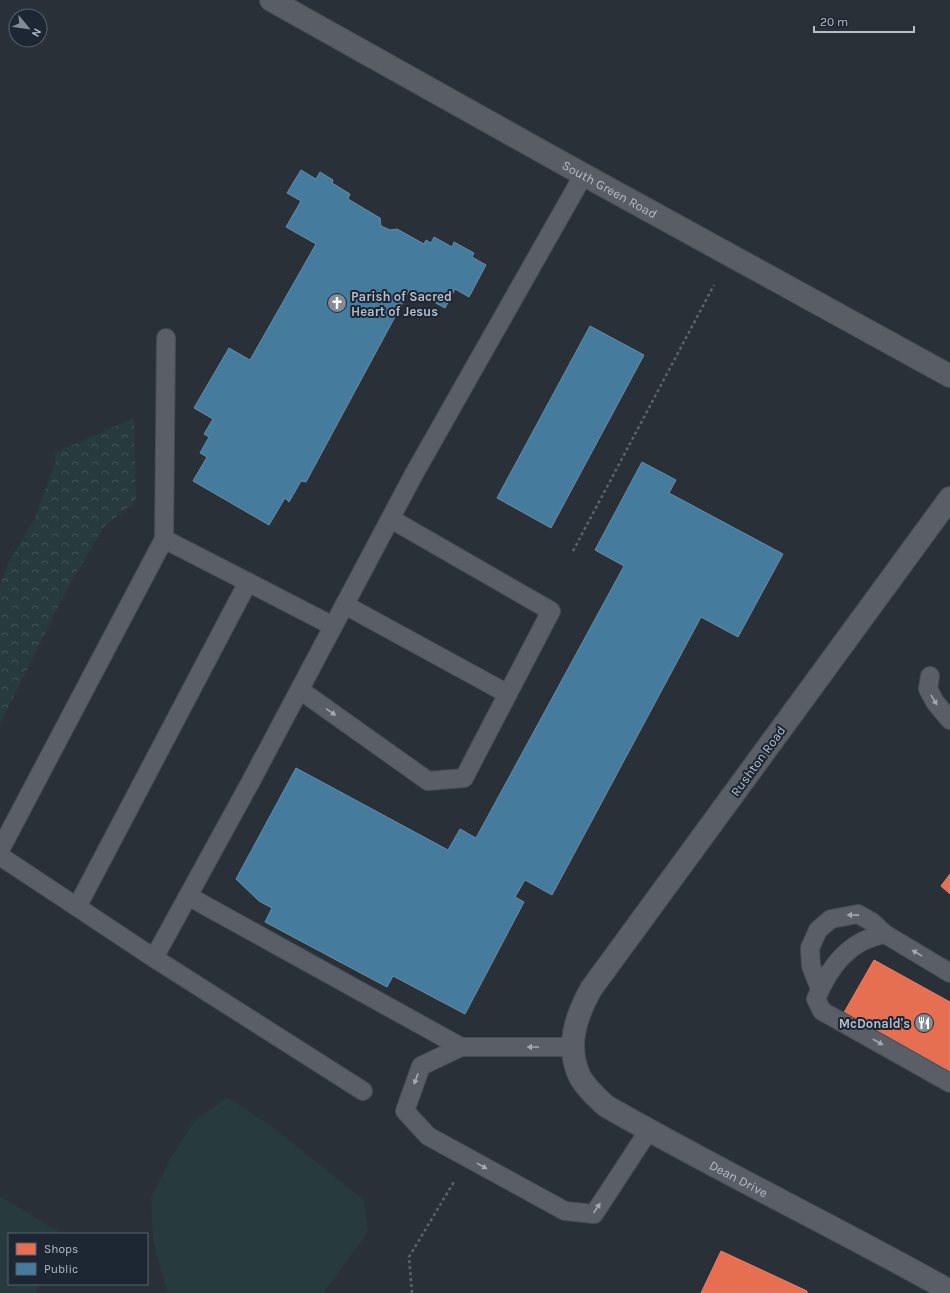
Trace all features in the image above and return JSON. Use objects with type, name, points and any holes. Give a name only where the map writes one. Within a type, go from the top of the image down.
[{"type":"main road","name":"South Green Road","points":[[272,0],[950,376]]},
{"type":"street","name":"Rushton Road","points":[[573,1038],[586,998],[591,989],[950,498]]},
{"type":"street","name":"Dean Drive","points":[[573,1038],[575,1062],[580,1076],[589,1090],[606,1106],[895,1260],[950,1291]]},
{"type":"lane","points":[[154,958],[300,690],[419,465],[584,174]]},
{"type":"lane","points":[[0,850],[164,539],[166,338]]},
{"type":"lane","points":[[300,690],[428,781],[464,778],[551,611],[390,519]]},
{"type":"lane","points":[[164,539],[333,626]]},
{"type":"lane","points":[[77,907],[248,582]]},
{"type":"lane","points":[[345,605],[508,694]]},
{"type":"lane","points":[[930,676],[928,688],[935,702],[950,720]]},
{"type":"lane","points":[[0,856],[154,958],[363,1091]]},
{"type":"lane","points":[[188,896],[461,1047]]},
{"type":"lane","points":[[820,989],[811,966],[810,948],[818,930],[831,919],[858,914],[872,922],[885,934],[950,973]]},
{"type":"lane","points":[[885,934],[871,937],[853,947],[837,963],[822,983],[816,999],[822,1011],[950,1083]]},
{"type":"lane","points":[[573,1038],[461,1047],[421,1066],[405,1111],[428,1136],[565,1211],[594,1214],[649,1130]]},
{"type":"path","points":[[573,551],[714,286]]},
{"type":"path","points":[[412,1293],[409,1257],[469,1158]]},
{"type":"green space","points":[[134,418],[136,501],[105,526],[69,585],[0,724],[0,586],[8,563],[34,520],[56,461],[55,453]]},
{"type":"green space","points":[[227,1097],[270,1125],[364,1200],[368,1232],[323,1293],[169,1293],[166,1288],[153,1240],[151,1199],[170,1159],[194,1122]]},
{"type":"green space","points":[[0,1196],[60,1233],[8,1233],[8,1285],[39,1285],[35,1293],[0,1293]]},
{"type":"building: Shops","points":[[950,874],[950,894],[941,886]]},
{"type":"building: Shops","points":[[874,960],[950,1002],[950,1076],[842,1016]]},
{"type":"building: Shops","points":[[721,1251],[807,1291],[807,1293],[701,1293]]},
{"type":"building: Public","points":[[301,170],[316,179],[320,172],[333,180],[332,183],[350,194],[348,199],[380,218],[381,226],[390,230],[397,229],[424,244],[426,240],[431,243],[434,237],[452,247],[454,242],[474,253],[472,257],[486,265],[469,297],[455,289],[445,308],[410,289],[306,482],[301,481],[289,502],[285,498],[269,525],[193,481],[207,457],[200,453],[209,437],[204,434],[213,419],[194,408],[229,348],[250,360],[316,244],[286,227],[301,201],[287,193]]},
{"type":"building: Public","points":[[590,326],[644,355],[551,528],[497,498]]},
{"type":"building: Public","points":[[642,462],[676,480],[669,493],[783,554],[738,637],[701,617],[552,895],[525,880],[515,897],[524,902],[465,1014],[393,976],[387,987],[265,922],[272,908],[259,901],[236,879],[296,768],[448,850],[460,829],[476,838],[624,566],[595,550]]},
{"type":"place","name":"Parish of Sacred Heart of Jesus","points":[[337,303]]},
{"type":"place","name":"McDonald's","points":[[924,1023]]}]
